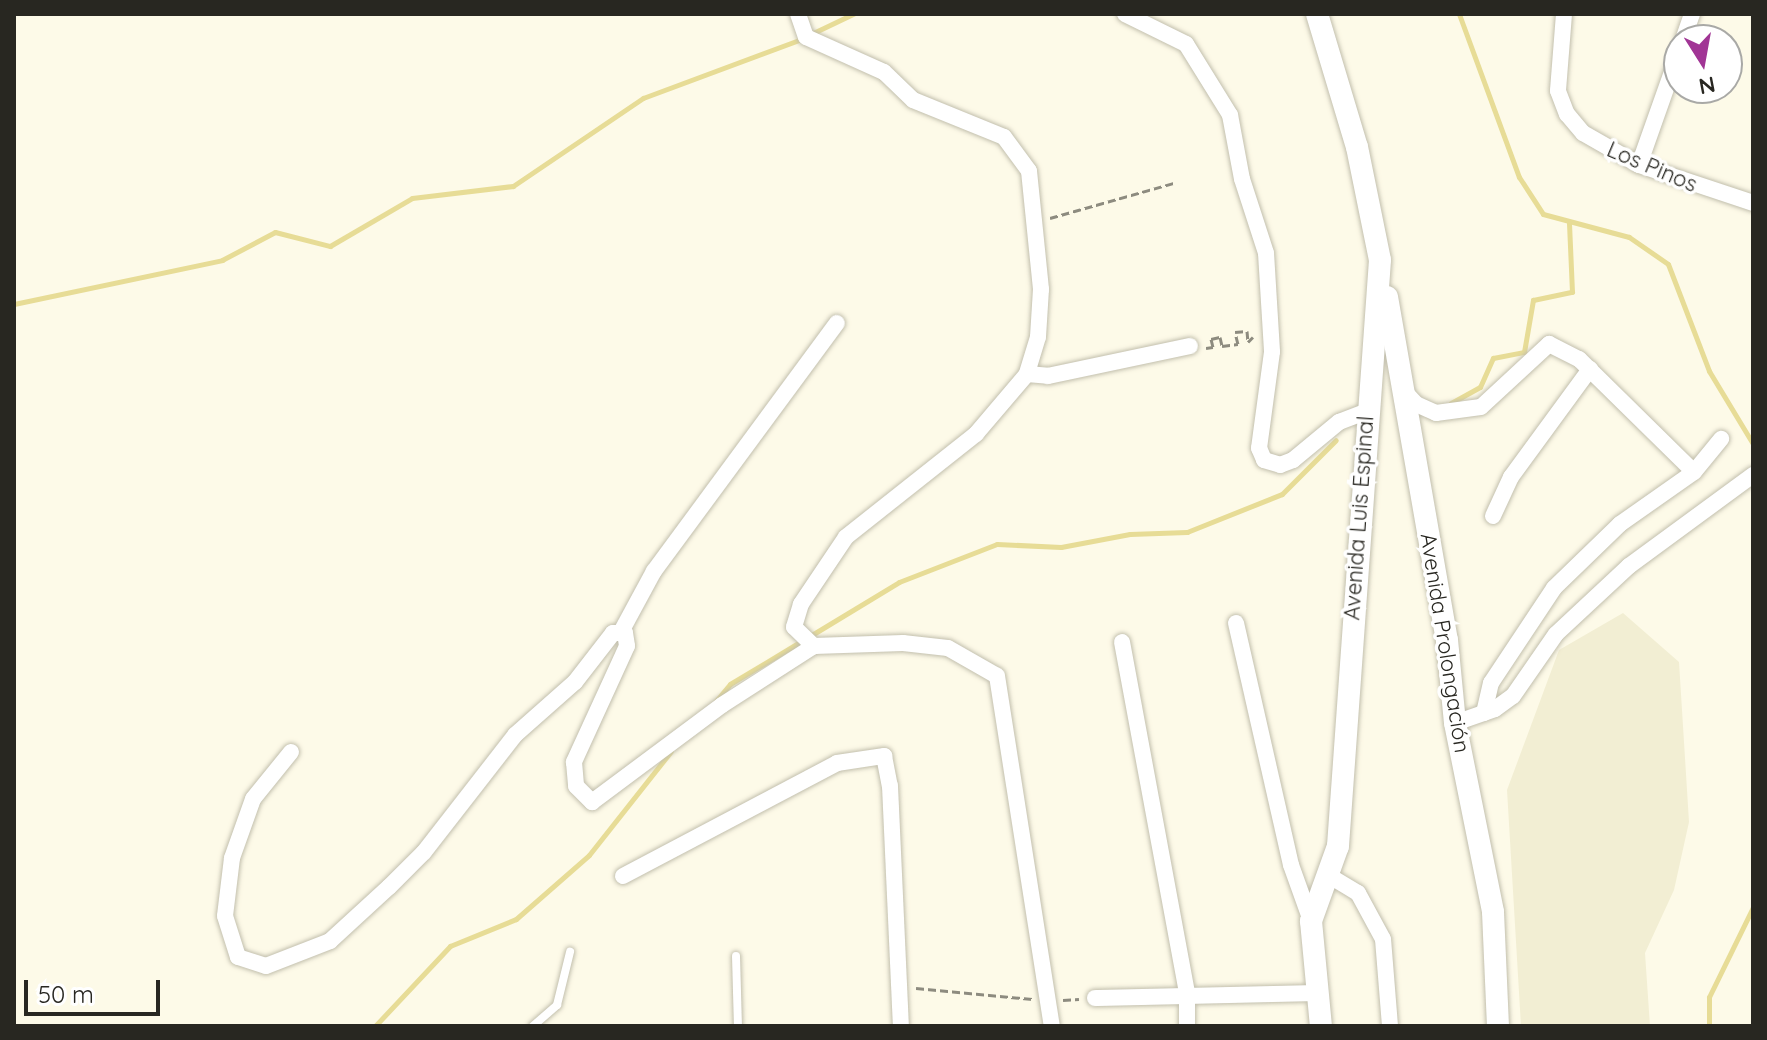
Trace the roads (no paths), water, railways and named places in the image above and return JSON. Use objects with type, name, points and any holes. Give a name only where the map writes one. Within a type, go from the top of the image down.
[{"type":"street","points":[[798,14],[806,37],[884,72],[913,100],[1004,137],[1029,171],[1036,222],[1038,337],[1027,374],[976,434],[846,537],[795,615],[798,635],[814,646]]},
{"type":"street","points":[[1125,14],[1186,44],[1230,115],[1242,179],[1266,253],[1272,352],[1259,448],[1264,460],[1280,465],[1293,460],[1339,422],[1367,411]]},
{"type":"street","name":"Avenida Luis Espinal","points":[[1317,14],[1357,147],[1380,260],[1338,846],[1311,921],[1321,1026]]},
{"type":"street","name":"Los Pinos","points":[[1564,14],[1556,62],[1567,114],[1605,149],[1639,165],[1753,203]]},
{"type":"street","points":[[1639,165],[1663,97]]},
{"type":"street","name":"Avenida Prolongación","points":[[1380,260],[1447,640],[1455,723],[1493,912],[1498,1026]]},
{"type":"street","points":[[621,632],[654,571],[837,323]]},
{"type":"street","points":[[1404,391],[1416,404],[1436,413],[1481,407],[1549,344],[1590,369],[1694,472]]},
{"type":"street","points":[[1027,374],[1048,376],[1190,346]]},
{"type":"street","points":[[1493,516],[1511,477],[1590,369]]},
{"type":"street","points":[[1484,713],[1491,683],[1554,588],[1620,524],[1694,472],[1721,439]]},
{"type":"street","points":[[1455,723],[1484,713],[1513,696],[1556,634],[1629,566],[1753,475]]},
{"type":"street","points":[[1236,623],[1291,865],[1311,921]]},
{"type":"street","points":[[621,632],[627,646],[616,678],[574,762],[576,786],[592,802],[722,705],[814,646],[925,644],[971,658],[997,676],[1052,1000],[1052,1026]]},
{"type":"street","points":[[291,752],[253,799],[230,873],[225,916],[238,957],[266,966],[330,941],[389,887],[424,852],[515,735],[575,682],[613,633],[621,632]]},
{"type":"street","points":[[1122,642],[1187,994],[1187,1026]]},
{"type":"street","points":[[623,876],[837,763],[884,756],[902,987],[901,1026]]},
{"type":"street","points":[[1328,875],[1358,893],[1383,939],[1390,1026]]},
{"type":"street","points":[[1095,998],[1320,993]]},
{"type":"lane","points":[[533,1026],[557,1005],[570,952]]},
{"type":"lane","points":[[736,956],[738,1026]]},
{"type":"waterway","points":[[811,34],[853,14]]},
{"type":"waterway","points":[[1459,14],[1519,177],[1543,214],[1629,237],[1668,264],[1709,371],[1753,444]]},
{"type":"waterway","points":[[14,304],[222,260],[275,232],[330,246],[412,198],[513,186],[643,98],[802,39]]},
{"type":"waterway","points":[[1451,403],[1480,387],[1493,358],[1524,352],[1533,300],[1572,292],[1569,223]]},
{"type":"waterway","points":[[810,636],[899,582],[997,544],[1061,547],[1130,534],[1187,532],[1282,494],[1336,440]]},
{"type":"waterway","points":[[715,702],[730,684],[800,642]]},
{"type":"waterway","points":[[375,1026],[450,946],[516,919],[589,855],[671,751]]},
{"type":"waterway","points":[[1709,1026],[1709,997],[1753,907]]}]
